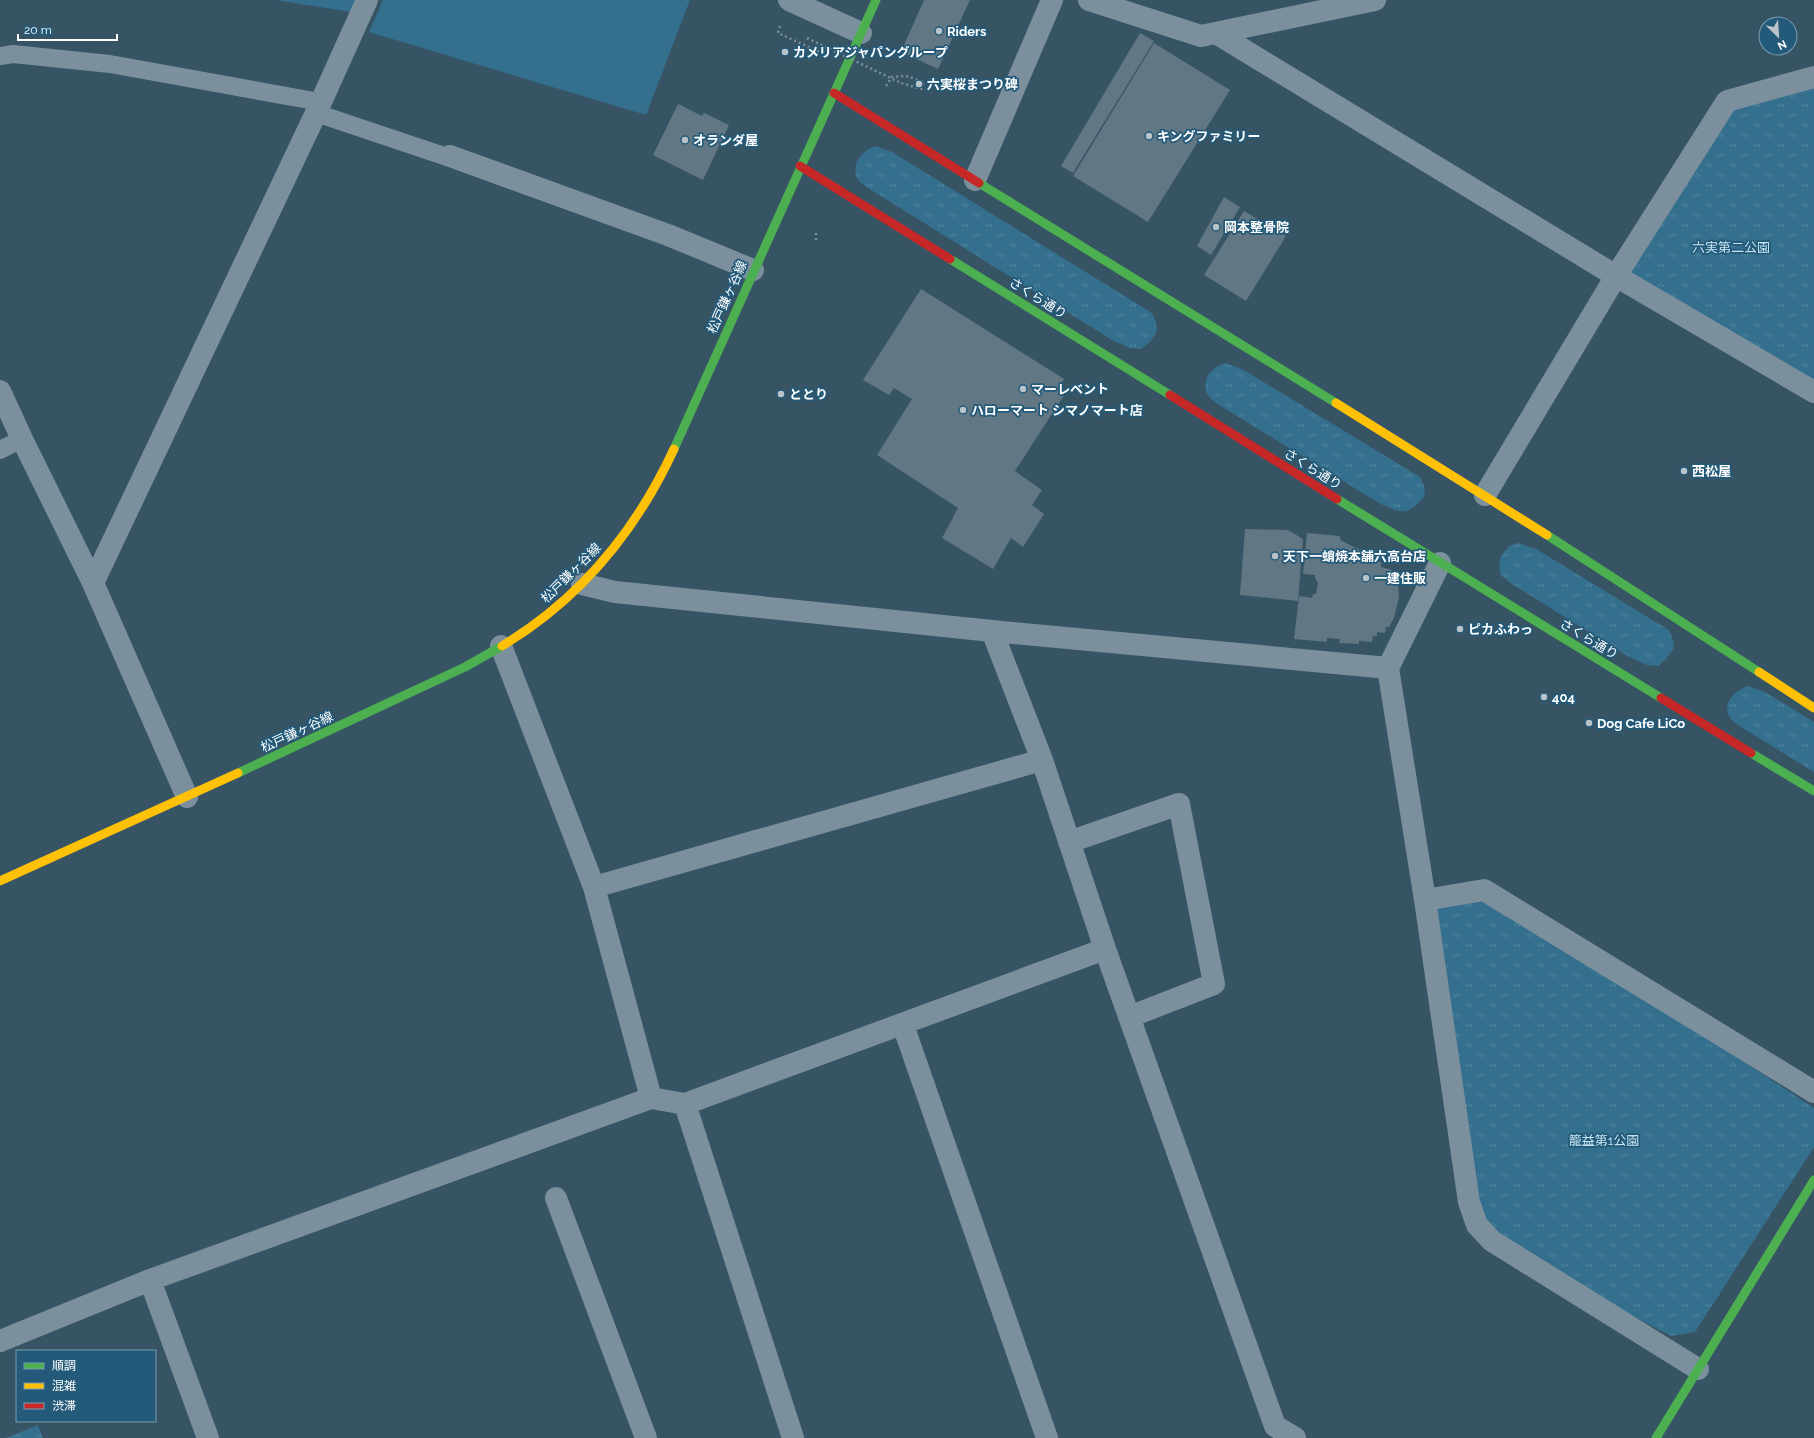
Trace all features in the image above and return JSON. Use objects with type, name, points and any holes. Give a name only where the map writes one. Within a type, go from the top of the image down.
[{"type":"street","points":[[93,583],[318,108],[367,0]]},
{"type":"street","points":[[789,0],[861,32]]},
{"type":"street","name":"松戸鎌ヶ谷線","points":[[0,881],[426,687],[501,646],[546,617],[582,584],[612,551],[642,508],[673,451],[753,270],[876,0]]},
{"type":"street","points":[[975,180],[1052,0]]},
{"type":"street","points":[[1089,0],[1201,36],[1375,0]]},
{"type":"street","points":[[1216,33],[1616,276],[1814,392]]},
{"type":"street","points":[[1485,494],[1616,276],[1727,100],[1814,76]]},
{"type":"street","points":[[834,93],[1485,494],[1814,708]]},
{"type":"street","points":[[450,156],[668,235],[753,270]]},
{"type":"street","name":"さくら通り","points":[[800,166],[1440,563],[1814,791]]},
{"type":"street","points":[[0,391],[93,583],[187,797]]},
{"type":"street","points":[[1440,563],[1388,668],[1425,900],[1469,1202],[1477,1225],[1492,1241],[1698,1369]]},
{"type":"street","points":[[582,584],[615,592],[992,631],[1388,668]]},
{"type":"street","points":[[992,631],[1042,760],[1105,949],[1275,1426],[1295,1438]]},
{"type":"street","points":[[501,646],[594,886],[652,1098]]},
{"type":"street","points":[[594,886],[1042,760]]},
{"type":"street","points":[[1069,842],[1179,804],[1214,984],[1129,1017]]},
{"type":"street","points":[[1425,900],[1484,890],[1814,1092]]},
{"type":"street","points":[[0,1342],[150,1280],[652,1098],[685,1104],[1105,949]]},
{"type":"street","points":[[903,1024],[1047,1438]]},
{"type":"street","points":[[685,1104],[793,1438]]},
{"type":"street","points":[[1656,1438],[1814,1180]]},
{"type":"street","points":[[556,1198],[646,1438]]},
{"type":"street","points":[[150,1280],[208,1438]]},
{"type":"lane","points":[[0,56],[14,54],[110,64],[318,108],[447,157],[450,156]]},
{"type":"lane","points":[[0,450],[22,439]]},
{"type":"path","points":[[778,33],[823,54]]},
{"type":"path","points":[[807,38],[901,83],[921,89],[924,82],[906,76],[892,77],[886,86]]},
{"type":"path","points":[[816,230],[816,240]]},
{"type":"green space","points":[[276,0],[357,0],[351,12]]},
{"type":"green space","points":[[383,0],[690,0],[646,115],[369,32]]},
{"type":"green space","name":"六実第二公園","points":[[1814,77],[1814,392],[1616,276],[1727,101]]},
{"type":"green space","points":[[875,146],[892,152],[1152,313],[1157,331],[1150,342],[1141,349],[1130,348],[1112,340],[868,188],[857,178],[855,167],[862,154]]},
{"type":"green space","points":[[1225,363],[1242,369],[1420,477],[1424,486],[1425,495],[1414,507],[1409,510],[1400,511],[1387,507],[1219,405],[1207,394],[1205,383],[1209,374],[1216,367]]},
{"type":"green space","points":[[1519,543],[1536,549],[1669,630],[1674,648],[1666,659],[1658,666],[1647,665],[1629,657],[1512,584],[1501,575],[1499,565],[1501,556],[1509,546]]},
{"type":"green space","points":[[1748,686],[1765,692],[1814,722],[1814,772],[1741,727],[1731,719],[1727,708],[1730,699],[1738,691]]},
{"type":"green space","name":"籠益第1公園","points":[[1484,890],[1814,1108],[1814,1147],[1695,1332],[1671,1336],[1492,1241],[1477,1225],[1425,900]]},
{"type":"green space","points":[[38,1425],[43,1438],[6,1438]]},
{"type":"building","points":[[924,0],[970,0],[938,69],[901,52]]},
{"type":"building","points":[[1140,33],[1154,41],[1073,173],[1061,166]]},
{"type":"building","points":[[1154,43],[1230,90],[1148,222],[1073,176]]},
{"type":"building","points":[[678,104],[702,116],[704,113],[729,125],[703,180],[653,155]]},
{"type":"building","points":[[1224,197],[1240,207],[1211,255],[1197,246]]},
{"type":"building","points":[[1244,211],[1286,236],[1246,301],[1204,275]]},
{"type":"building","points":[[921,289],[1064,379],[1059,388],[1066,392],[1015,471],[1042,490],[1032,505],[1044,514],[1023,547],[1011,538],[993,569],[942,538],[958,508],[877,455],[912,399],[894,388],[889,395],[863,380]]},
{"type":"building","points":[[1245,529],[1288,530],[1303,539],[1298,601],[1240,595]]},
{"type":"building","points":[[1307,533],[1340,536],[1340,540],[1370,555],[1369,560],[1381,562],[1381,567],[1392,570],[1392,574],[1395,574],[1399,597],[1394,618],[1389,627],[1386,627],[1385,633],[1377,632],[1377,636],[1373,636],[1372,642],[1359,641],[1359,644],[1339,643],[1340,639],[1327,638],[1327,642],[1294,639],[1299,596],[1312,598],[1313,594],[1316,594],[1318,583],[1315,575],[1303,574]]},
{"type":"traffic: fast","points":[[674,449],[876,0]]},
{"type":"traffic: fast","points":[[979,183],[1336,403]]},
{"type":"traffic: fast","points":[[950,259],[1170,395]]},
{"type":"traffic: fast","points":[[1337,499],[1661,698]]},
{"type":"traffic: fast","points":[[1547,535],[1759,672]]},
{"type":"traffic: fast","points":[[238,773],[465,667],[502,646]]},
{"type":"traffic: fast","points":[[1751,753],[1814,791]]},
{"type":"traffic: fast","points":[[1656,1438],[1814,1180]]},
{"type":"traffic: slow","points":[[1336,403],[1547,535]]},
{"type":"traffic: slow","points":[[502,646],[556,607],[581,585],[603,561],[642,508],[674,449]]},
{"type":"traffic: slow","points":[[1759,672],[1814,708]]},
{"type":"traffic: slow","points":[[0,881],[238,773]]},
{"type":"traffic: jam","points":[[834,93],[979,183]]},
{"type":"traffic: jam","points":[[800,166],[950,259]]},
{"type":"traffic: jam","points":[[1170,395],[1337,499]]},
{"type":"traffic: jam","points":[[1661,698],[1751,753]]},
{"type":"place","name":"Riders","points":[[939,31]]},
{"type":"place","name":"カメリアジャパングループ","points":[[785,52]]},
{"type":"place","name":"六実桜まつり碑","points":[[919,84]]},
{"type":"place","name":"キングファミリー","points":[[1149,136]]},
{"type":"place","name":"オランダ屋","points":[[685,140]]},
{"type":"place","name":"岡本整骨院","points":[[1216,227]]},
{"type":"place","name":"マーレベント","points":[[1023,389]]},
{"type":"place","name":"ととり","points":[[781,394]]},
{"type":"place","name":"ハローマート シマノマート店","points":[[963,410]]},
{"type":"place","name":"西松屋","points":[[1684,471]]},
{"type":"place","name":"天下一蛸焼本舗六高台店","points":[[1275,556]]},
{"type":"place","name":"一建住販","points":[[1366,578]]},
{"type":"place","name":"ピカふわっ","points":[[1460,629]]},
{"type":"place","name":"404","points":[[1544,697]]},
{"type":"place","name":"Dog Cafe LiCo","points":[[1589,723]]}]
